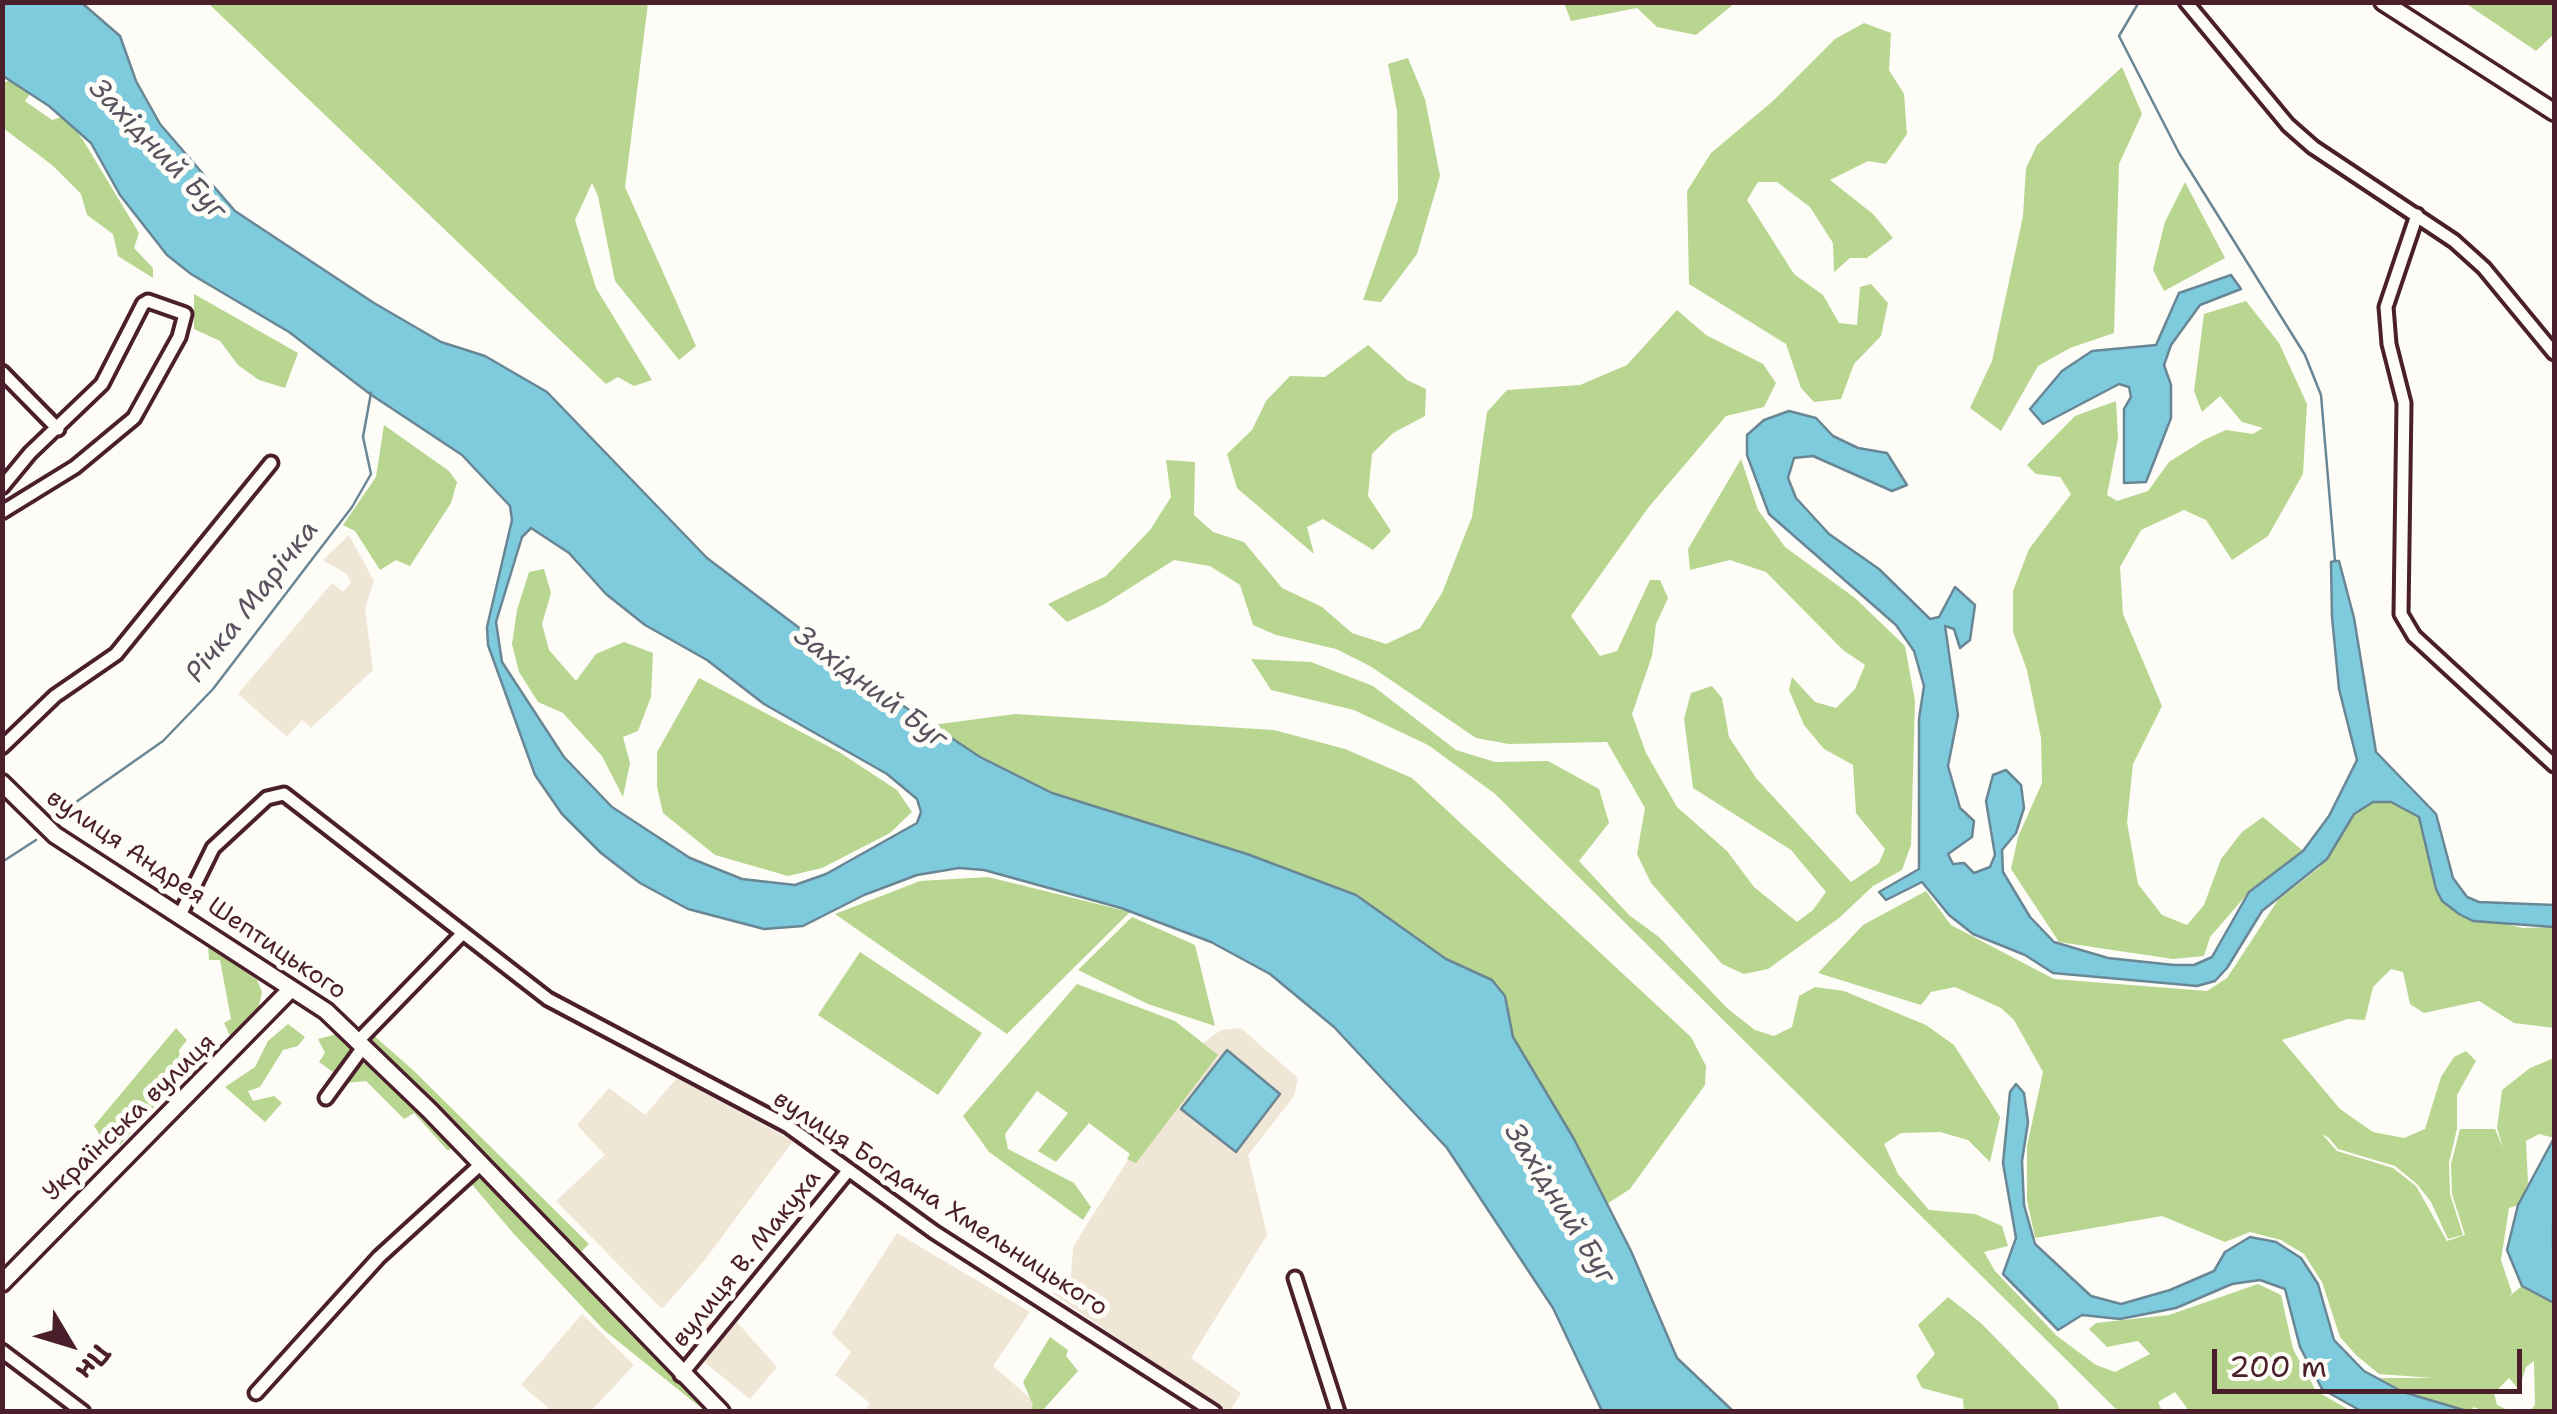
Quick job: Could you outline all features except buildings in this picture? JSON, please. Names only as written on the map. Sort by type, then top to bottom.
[{"type":"street","points":[[2186,2],[2288,125],[2312,147],[2417,215],[2484,268],[2554,353]]},
{"type":"street","points":[[2384,2],[2554,112]]},
{"type":"street","points":[[2417,215],[2386,307],[2389,344],[2404,403],[2401,614],[2414,636],[2554,765]]},
{"type":"street","points":[[2,486],[30,452],[102,384],[143,304],[148,301],[185,314],[179,337],[134,418],[75,467],[2,512]]},
{"type":"street","points":[[2,372],[58,429]]},
{"type":"street","points":[[2,747],[54,696],[116,654],[271,463]]},
{"type":"street","name":"вулиця Андрея Шептицького","points":[[2,783],[55,836],[326,1012],[482,1164],[681,1375],[721,1412]]},
{"type":"street","name":"вулиця Богдана Хмельницького","points":[[180,916],[213,848],[267,798],[284,794],[548,998],[788,1126],[934,1232],[1214,1412]]},
{"type":"street","points":[[326,1098],[361,1044],[462,934]]},
{"type":"street","name":"Українська вулиця","points":[[5,1273],[291,989]]},
{"type":"street","points":[[256,1392],[379,1257],[482,1164]]},
{"type":"street","name":"вулиця В. Макуха","points":[[681,1375],[848,1170]]},
{"type":"street","points":[[1295,1278],[1338,1412]]},
{"type":"street","points":[[2,1351],[83,1412]]},
{"type":"shaded area","points":[[349,535],[374,581],[365,608],[373,670],[311,728],[302,720],[287,737],[238,694],[332,583],[343,592],[351,583],[347,574],[323,560]]},
{"type":"shaded area","points":[[1241,1028],[1298,1078],[1294,1096],[1248,1155],[1267,1235],[1191,1358],[1241,1393],[1230,1411],[1223,1411],[1052,1293],[1061,1292],[1071,1276],[1073,1248],[1082,1232],[1203,1043],[1221,1030]]},
{"type":"shaded area","points":[[677,1078],[793,1141],[704,1261],[662,1309],[556,1201],[605,1155],[577,1125],[609,1088],[645,1115]]},
{"type":"shaded area","points":[[897,1233],[1030,1312],[993,1366],[1037,1404],[1031,1412],[864,1411],[870,1403],[835,1375],[851,1352],[832,1334]]},
{"type":"shaded area","points":[[695,1310],[724,1333],[735,1320],[777,1367],[750,1399],[672,1336]]},
{"type":"shaded area","points":[[582,1314],[634,1365],[591,1411],[552,1411],[521,1385]]},
{"type":"green space","points":[[208,3],[648,3],[625,187],[696,346],[679,360],[615,281],[592,183],[575,220],[596,288],[652,380],[634,386],[618,377],[606,384]]},
{"type":"green space","points":[[1564,3],[1735,3],[1696,35],[1657,27],[1637,8],[1571,21]]},
{"type":"green space","points":[[2465,3],[2554,3],[2554,34],[2536,51]]},
{"type":"green space","points":[[1864,23],[1891,33],[1889,70],[1904,94],[1907,134],[1886,164],[1868,161],[1830,180],[1873,214],[1893,238],[1867,258],[1850,258],[1834,272],[1833,243],[1810,207],[1777,182],[1758,182],[1747,200],[1794,274],[1823,295],[1839,323],[1857,325],[1860,287],[1871,284],[1888,303],[1881,336],[1854,364],[1841,399],[1814,402],[1801,388],[1786,344],[1689,284],[1687,191],[1711,153],[1773,101],[1835,39]]},
{"type":"green space","points":[[1408,58],[1425,99],[1440,176],[1417,254],[1381,302],[1363,300],[1398,200],[1397,111],[1388,64]]},
{"type":"green space","points":[[2122,67],[2142,114],[2119,164],[2114,333],[2070,348],[2038,366],[2001,431],[1970,408],[1992,361],[2023,216],[2026,168],[2037,145]]},
{"type":"green space","points":[[16,78],[32,91],[25,101],[52,120],[65,116],[83,140],[139,233],[134,248],[153,268],[153,278],[118,256],[113,234],[87,215],[81,194],[52,165],[3,128],[3,83]]},
{"type":"green space","points":[[2185,182],[2225,258],[2164,291],[2153,270],[2165,222]]},
{"type":"green space","points":[[194,294],[298,353],[285,388],[259,380],[238,365],[220,341],[194,329]]},
{"type":"green space","points":[[2246,301],[2279,343],[2307,404],[2303,474],[2268,536],[2232,560],[2206,520],[2184,510],[2141,530],[2120,567],[2123,614],[2162,706],[2133,764],[2127,822],[2138,884],[2162,915],[2187,925],[2204,905],[2221,859],[2242,832],[2263,817],[2303,851],[2249,892],[2210,937],[2204,956],[2173,959],[2059,942],[2011,869],[2018,837],[2042,783],[2041,738],[2027,670],[2013,632],[2013,591],[2029,549],[2071,494],[2060,477],[2036,474],[2027,465],[2075,416],[2116,401],[2118,438],[2107,495],[2117,501],[2148,491],[2169,462],[2204,440],[2226,430],[2253,434],[2263,428],[2242,422],[2220,396],[2202,412],[2194,391],[2204,314]]},
{"type":"green space","points":[[1677,310],[1706,335],[1763,364],[1776,383],[1764,407],[1726,416],[1648,508],[1571,616],[1600,656],[1617,651],[1650,580],[1660,580],[1668,598],[1656,624],[1652,656],[1632,714],[1646,753],[1677,807],[1727,851],[1754,887],[1797,922],[1813,910],[1826,892],[1791,850],[1693,788],[1684,719],[1691,693],[1712,686],[1722,698],[1729,737],[1756,778],[1851,882],[1879,863],[1885,849],[1856,813],[1853,765],[1824,749],[1804,725],[1789,690],[1792,677],[1815,702],[1836,708],[1855,689],[1865,665],[1843,650],[1766,572],[1730,560],[1690,570],[1688,549],[1741,459],[1758,510],[1785,547],[1855,598],[1905,646],[1915,701],[1911,845],[1902,870],[1873,886],[1839,918],[1768,969],[1744,974],[1722,964],[1651,883],[1637,854],[1645,808],[1607,742],[1509,744],[1476,738],[1370,666],[1336,649],[1276,635],[1253,625],[1240,585],[1210,566],[1174,560],[1103,605],[1067,622],[1048,604],[1106,576],[1150,530],[1171,497],[1166,460],[1195,462],[1194,515],[1213,532],[1244,542],[1282,588],[1322,607],[1352,633],[1386,644],[1420,628],[1442,593],[1472,517],[1487,412],[1507,390],[1580,385],[1627,365]]},
{"type":"green space","points":[[1368,345],[1407,380],[1426,389],[1425,416],[1393,433],[1372,454],[1368,496],[1391,531],[1373,550],[1323,519],[1307,527],[1314,554],[1237,488],[1227,454],[1252,430],[1266,401],[1290,376],[1325,377]]},
{"type":"green space","points":[[384,425],[449,471],[457,482],[451,503],[410,566],[396,560],[380,570],[355,531],[343,525],[376,477]]},
{"type":"green space","points":[[544,569],[551,593],[542,624],[549,650],[576,681],[596,654],[624,642],[653,653],[651,697],[638,731],[623,737],[630,763],[623,797],[602,756],[563,713],[538,702],[519,672],[512,644],[517,610],[529,572]]},
{"type":"green space","points":[[1251,659],[1311,662],[1373,686],[1456,750],[1495,762],[1548,761],[1599,789],[1609,823],[1579,861],[1629,915],[1659,937],[1728,1009],[1755,1030],[1774,1036],[1792,1027],[1799,996],[1815,987],[1844,991],[1926,1025],[1954,1045],[2000,1117],[1990,1162],[1968,1140],[1940,1132],[1901,1133],[1884,1144],[1898,1174],[1929,1210],[1975,1214],[2002,1226],[2008,1246],[1984,1252],[1995,1271],[2057,1336],[2096,1365],[2115,1372],[2150,1354],[2138,1341],[2107,1347],[2089,1329],[2096,1323],[2169,1315],[2258,1284],[2281,1295],[2293,1349],[2316,1391],[2351,1411],[2189,1411],[2175,1392],[2158,1402],[2162,1411],[2118,1411],[1494,793],[1428,745],[1354,710],[1271,690]]},
{"type":"green space","points":[[699,678],[839,752],[897,790],[912,812],[890,833],[822,868],[788,876],[715,855],[663,813],[657,787],[657,752]]},
{"type":"green space","points":[[1015,714],[1274,730],[1345,749],[1412,778],[1691,1037],[1706,1066],[1705,1085],[1630,1189],[1601,1208],[1036,799],[917,727]]},
{"type":"green space","points":[[2373,802],[2391,802],[2419,816],[2436,889],[2442,902],[2459,914],[2523,928],[2554,927],[2554,1028],[2514,1023],[2479,1001],[2424,1013],[2410,1004],[2403,972],[2391,969],[2373,987],[2365,1020],[2348,1019],[2282,1040],[2340,1109],[2373,1132],[2404,1138],[2425,1129],[2441,1077],[2454,1057],[2466,1051],[2476,1061],[2457,1095],[2457,1129],[2449,1163],[2450,1194],[2463,1235],[2448,1239],[2431,1202],[2417,1184],[2395,1166],[2338,1149],[2322,1134],[2337,1151],[2393,1168],[2416,1186],[2447,1241],[2465,1235],[2452,1194],[2451,1164],[2460,1129],[2495,1129],[2503,1148],[2497,1128],[2502,1090],[2530,1068],[2554,1058],[2554,1138],[2539,1134],[2526,1141],[2528,1183],[2518,1205],[2509,1208],[2501,1260],[2512,1293],[2507,1298],[2522,1286],[2554,1303],[2554,1411],[2530,1411],[2535,1405],[2534,1361],[2526,1367],[2519,1390],[2509,1378],[2494,1393],[2497,1405],[2510,1411],[2482,1411],[2474,1407],[2470,1411],[2403,1391],[2380,1378],[2433,1378],[2379,1374],[2356,1355],[2340,1337],[2322,1282],[2304,1254],[2281,1240],[2250,1232],[2225,1242],[2162,1216],[2035,1238],[2027,1200],[2027,1146],[2043,1072],[2014,1020],[2001,1008],[1955,987],[1931,992],[1921,1005],[1818,973],[1863,925],[1926,891],[1951,925],[2054,979],[2207,991],[2227,978],[2278,900],[2320,867],[2354,814]]},
{"type":"green space","points":[[988,877],[1130,912],[1007,1034],[835,914],[920,881]]},
{"type":"green space","points":[[1132,917],[1195,945],[1215,1026],[1148,1004],[1078,970]]},
{"type":"green space","points":[[208,945],[257,980],[262,992],[257,1016],[232,1040],[224,1023],[231,1019],[220,960],[209,960]]},
{"type":"green space","points":[[860,952],[982,1033],[938,1095],[818,1015]]},
{"type":"green space","points":[[1077,984],[1175,1021],[1218,1055],[1136,1163],[1089,1123],[1056,1162],[1038,1151],[1068,1113],[1037,1091],[1005,1134],[1008,1149],[1074,1183],[1091,1207],[1083,1220],[989,1152],[963,1116]]},
{"type":"green space","points":[[288,1024],[305,1037],[298,1046],[283,1050],[260,1087],[248,1091],[253,1101],[274,1096],[282,1103],[265,1122],[225,1087],[255,1067],[268,1041]]},
{"type":"green space","points":[[176,1028],[187,1040],[179,1050],[180,1059],[190,1064],[218,1042],[225,1047],[167,1092],[120,1145],[100,1135],[94,1126]]},
{"type":"green space","points":[[341,1033],[356,1046],[358,1062],[378,1067],[456,1144],[448,1151],[414,1113],[404,1119],[366,1081],[326,1085],[333,1072],[319,1062],[325,1053],[318,1039]]},
{"type":"green space","points":[[371,1033],[589,1244],[577,1256],[367,1039]]},
{"type":"green space","points":[[480,1172],[709,1406],[705,1411],[604,1330],[470,1182]]},
{"type":"green space","points":[[1948,1297],[1981,1323],[2056,1400],[2060,1411],[1964,1411],[1963,1399],[1922,1388],[1916,1376],[1935,1354],[1918,1325]]},
{"type":"green space","points":[[1050,1337],[1068,1350],[1066,1356],[1078,1371],[1042,1411],[1030,1411],[1033,1405],[1023,1382]]},
{"type":"water","name":"Західний Буг","points":[[2,3],[82,3],[120,36],[136,81],[160,124],[235,211],[374,303],[441,342],[485,356],[547,392],[707,558],[893,699],[980,757],[1052,793],[1247,854],[1356,895],[1446,959],[1492,980],[1505,996],[1513,1037],[1574,1139],[1631,1251],[1677,1358],[1733,1411],[1602,1411],[1553,1308],[1447,1148],[1334,1027],[1270,974],[1211,942],[1121,908],[984,870],[959,868],[917,875],[864,895],[803,926],[764,929],[688,909],[640,883],[601,853],[562,814],[535,775],[488,645],[487,627],[512,520],[510,506],[462,455],[370,394],[289,332],[191,274],[167,255],[120,195],[91,143],[49,106],[3,76]],"holes":[[[531,528],[569,553],[606,594],[645,625],[707,660],[764,704],[887,774],[917,799],[921,812],[917,823],[826,874],[795,885],[742,879],[690,858],[612,807],[564,757],[502,662],[496,622],[522,537]]]},
{"type":"water","points":[[2231,275],[2241,289],[2200,305],[2171,345],[2164,365],[2171,385],[2171,418],[2146,482],[2124,483],[2124,409],[2131,397],[2129,387],[2119,384],[2043,424],[2030,409],[2062,371],[2092,351],[2156,345],[2179,293]]},
{"type":"water","points":[[1789,411],[1816,418],[1833,436],[1858,448],[1887,453],[1907,485],[1892,491],[1813,456],[1794,458],[1788,478],[1796,498],[1829,534],[1879,569],[1930,619],[1939,617],[1955,587],[1975,605],[1970,640],[1960,648],[1954,629],[1945,626],[1958,715],[1948,766],[1960,808],[1974,821],[1972,837],[1948,854],[1953,864],[1964,863],[1974,873],[1990,867],[1995,855],[1986,801],[1993,775],[2006,770],[2021,785],[2024,808],[2016,833],[2002,850],[2003,872],[2030,917],[2054,942],[2108,958],[2174,965],[2194,965],[2212,957],[2249,892],[2303,851],[2329,816],[2357,760],[2339,689],[2332,617],[2331,562],[2335,561],[2339,561],[2354,618],[2376,752],[2436,814],[2453,878],[2467,897],[2479,902],[2554,905],[2554,927],[2473,921],[2442,901],[2419,817],[2391,802],[2373,802],[2354,814],[2327,859],[2262,911],[2215,981],[2197,986],[2053,973],[2025,955],[1973,934],[1949,915],[1922,882],[1886,900],[1879,892],[1919,869],[1919,719],[1924,686],[1914,651],[1896,625],[1769,514],[1747,455],[1747,435],[1764,420]]},
{"type":"water","points":[[1227,1050],[1280,1094],[1236,1152],[1181,1109]]},
{"type":"water","points":[[2016,1084],[2024,1093],[2028,1122],[2022,1161],[2024,1205],[2035,1244],[2091,1296],[2121,1304],[2170,1290],[2214,1271],[2225,1252],[2250,1237],[2276,1242],[2301,1258],[2318,1284],[2334,1340],[2364,1371],[2403,1392],[2467,1411],[2361,1411],[2322,1389],[2300,1347],[2285,1289],[2260,1280],[2232,1284],[2176,1308],[2120,1319],[2082,1315],[2058,1330],[2003,1274],[2016,1238],[2003,1163],[2010,1092]]},
{"type":"water","points":[[2554,1138],[2554,1303],[2522,1286],[2507,1250],[2518,1205]]},
{"type":"waterway","points":[[2139,2],[2119,36],[2179,153],[2305,355],[2321,395],[2335,561]]},
{"type":"waterway","name":"Річка Марічка","points":[[56,816],[163,741],[213,689],[352,507],[371,474],[363,437],[371,393]]},
{"type":"waterway","name":"Річка Марічка","points":[[2,862],[36,840]]}]
